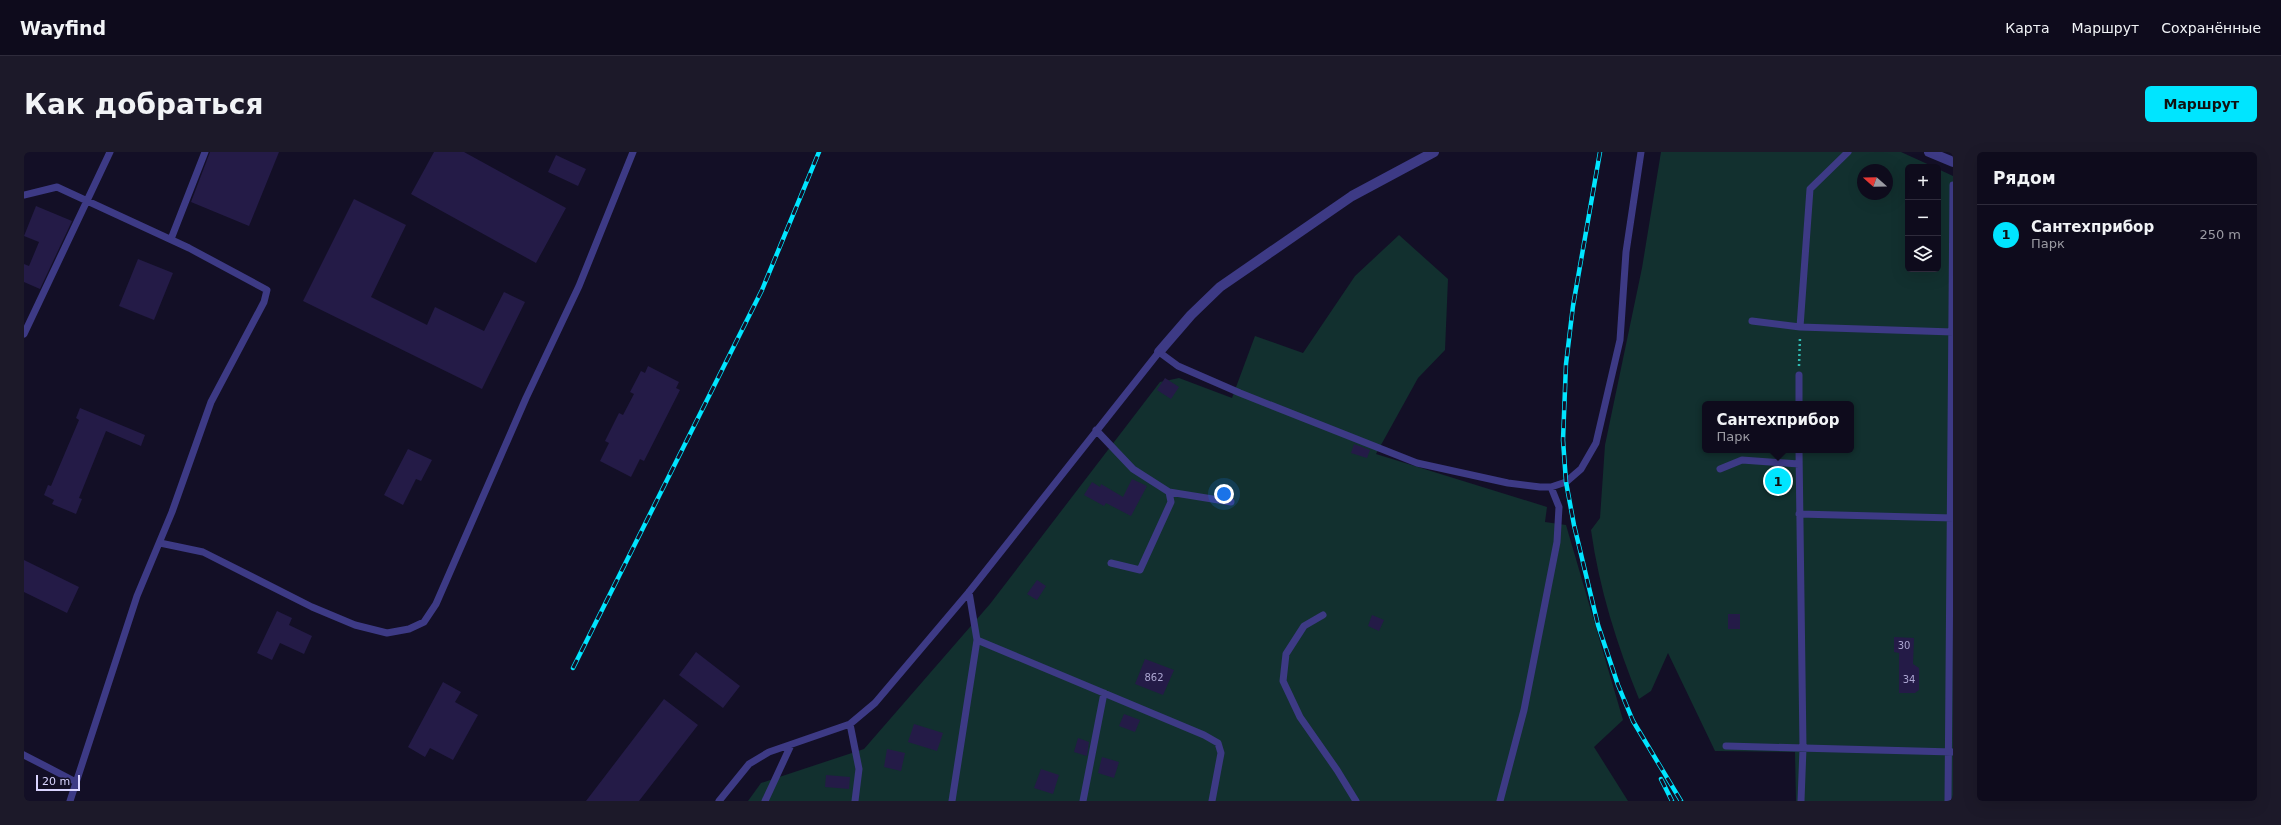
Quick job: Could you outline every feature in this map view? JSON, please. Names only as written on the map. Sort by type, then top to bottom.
[{"type":"street","points":[[1159,352],[1191,315],[1220,287],[1352,196],[1434,152]]},
{"type":"street","points":[[1929,152],[1953,162]]},
{"type":"lane","points":[[24,334],[110,152]]},
{"type":"lane","points":[[170,239],[206,152]]},
{"type":"lane","points":[[160,542],[203,552],[312,607],[355,625],[387,633],[409,629],[424,622],[436,604],[526,398],[579,286],[633,152]]},
{"type":"lane","points":[[719,801],[748,764],[769,752],[850,724],[875,703],[969,592],[1159,352],[1178,366],[1240,393],[1417,463],[1508,483],[1551,487],[1566,482],[1581,468],[1596,443],[1620,340],[1626,252],[1641,152]]},
{"type":"lane","points":[[1800,327],[1810,189],[1848,152]]},
{"type":"lane","points":[[1948,801],[1951,752],[1953,185]]},
{"type":"lane","points":[[24,195],[56,188],[170,239],[267,290],[264,302],[211,402],[160,542],[137,596],[70,801]]},
{"type":"lane","points":[[1752,321],[1800,327],[1952,332]]},
{"type":"lane","points":[[1799,376],[1799,401]]},
{"type":"lane","points":[[1096,430],[1133,469],[1169,492],[1232,502]]},
{"type":"lane","points":[[1799,453],[1803,748],[1801,801]]},
{"type":"lane","points":[[1720,469],[1742,460],[1799,464]]},
{"type":"lane","points":[[1500,801],[1524,710],[1557,542],[1559,507],[1551,487]]},
{"type":"lane","points":[[1111,564],[1140,570],[1170,502],[1169,492]]},
{"type":"lane","points":[[1799,514],[1951,518]]},
{"type":"lane","points":[[952,801],[977,640],[969,592]]},
{"type":"lane","points":[[1323,615],[1304,626],[1286,654],[1283,681],[1300,717],[1337,770],[1356,801]]},
{"type":"lane","points":[[977,640],[1204,735],[1218,743],[1221,753],[1212,801]]},
{"type":"lane","points":[[1084,801],[1104,694]]},
{"type":"lane","points":[[850,724],[859,769],[855,801]]},
{"type":"lane","points":[[765,801],[790,745]]},
{"type":"lane","points":[[1726,746],[1951,752]]},
{"type":"lane","points":[[24,755],[76,782]]},
{"type":"path","points":[[1799,376],[1800,327]]},
{"type":"green space","points":[[1661,152],[1901,152],[1927,164],[1905,164],[1905,272],[1941,272],[1941,170],[1953,176],[1953,801],[1796,801],[1795,752],[1715,751],[1668,653],[1651,691],[1639,699],[1616,637],[1594,552],[1591,530],[1600,518],[1605,445],[1642,268]]},
{"type":"green space","points":[[1399,235],[1448,279],[1445,350],[1418,378],[1376,454],[1547,507],[1545,522],[1566,525],[1623,720],[1594,747],[1628,801],[748,801],[761,783],[864,749],[990,604],[1160,382],[1179,378],[1232,398],[1255,336],[1303,353],[1355,276]]},
{"type":"building","points":[[210,152],[279,152],[249,226],[191,202]]},
{"type":"building","points":[[434,152],[464,152],[566,208],[536,263],[411,194]]},
{"type":"building","points":[[556,155],[586,169],[578,186],[548,172]]},
{"type":"building","points":[[354,199],[406,225],[371,297],[427,325],[435,307],[484,331],[504,292],[525,302],[482,389],[303,301]]},
{"type":"building","points":[[36,206],[72,221],[40,289],[24,282],[24,264],[29,266],[39,242],[24,236]]},
{"type":"building","points":[[138,259],[173,273],[154,320],[119,306]]},
{"type":"building","points":[[648,366],[679,382],[676,388],[680,390],[644,461],[640,459],[631,477],[600,461],[609,443],[605,441],[619,413],[623,415],[634,394],[630,392],[641,371],[645,373]]},
{"type":"building","points":[[1165,378],[1179,387],[1171,399],[1157,390]]},
{"type":"building","points":[[80,408],[145,435],[141,446],[106,431],[79,498],[82,499],[76,514],[52,504],[54,500],[44,495],[48,485],[51,486],[79,420],[76,418]]},
{"type":"building","points":[[1354,444],[1370,450],[1367,458],[1351,453]]},
{"type":"building","points":[[408,449],[432,460],[421,481],[416,479],[403,505],[384,495]]},
{"type":"building","points":[[1132,479],[1147,486],[1131,516],[1106,503],[1104,506],[1084,495],[1092,482],[1100,487],[1101,484],[1123,497]]},
{"type":"building","points":[[24,560],[79,587],[67,613],[24,592]]},
{"type":"building","points":[[1037,580],[1046,586],[1037,600],[1027,594]]},
{"type":"building","points":[[277,611],[292,618],[289,625],[312,636],[304,654],[280,643],[272,660],[257,653]]},
{"type":"building","points":[[1728,614],[1740,614],[1740,629],[1728,629]]},
{"type":"building","points":[[1372,615],[1384,620],[1379,631],[1368,626]]},
{"type":"building","points":[[1894,637],[1914,638],[1913,664],[1919,668],[1919,690],[1915,693],[1899,693],[1899,653],[1894,652]]},
{"type":"building","points":[[696,652],[740,686],[723,708],[679,675]]},
{"type":"building","points":[[1145,659],[1174,670],[1163,695],[1135,684]]},
{"type":"building","points":[[443,682],[461,692],[455,702],[478,715],[453,760],[430,748],[425,757],[408,747]]},
{"type":"building","points":[[664,699],[698,725],[639,801],[586,801]]},
{"type":"building","points":[[1124,714],[1140,720],[1135,732],[1119,726]]},
{"type":"building","points":[[914,724],[943,733],[937,751],[908,742]]},
{"type":"building","points":[[1078,738],[1089,742],[1087,756],[1074,752]]},
{"type":"building","points":[[887,749],[905,753],[901,771],[884,767]]},
{"type":"building","points":[[1102,757],[1119,762],[1114,778],[1098,773]]},
{"type":"building","points":[[1041,769],[1059,775],[1053,794],[1034,788]]},
{"type":"building","points":[[826,775],[850,777],[849,789],[825,787]]},
{"type":"railway","points":[[573,668],[762,290],[819,152]]},
{"type":"railway","points":[[1600,152],[1573,306],[1566,364],[1563,440],[1566,482],[1574,525],[1598,625],[1618,685],[1633,721],[1681,801]]},
{"type":"railway","points":[[1661,779],[1672,801]]},
{"type":"place","name":"Сантехприбор","points":[[1778,481]]}]
